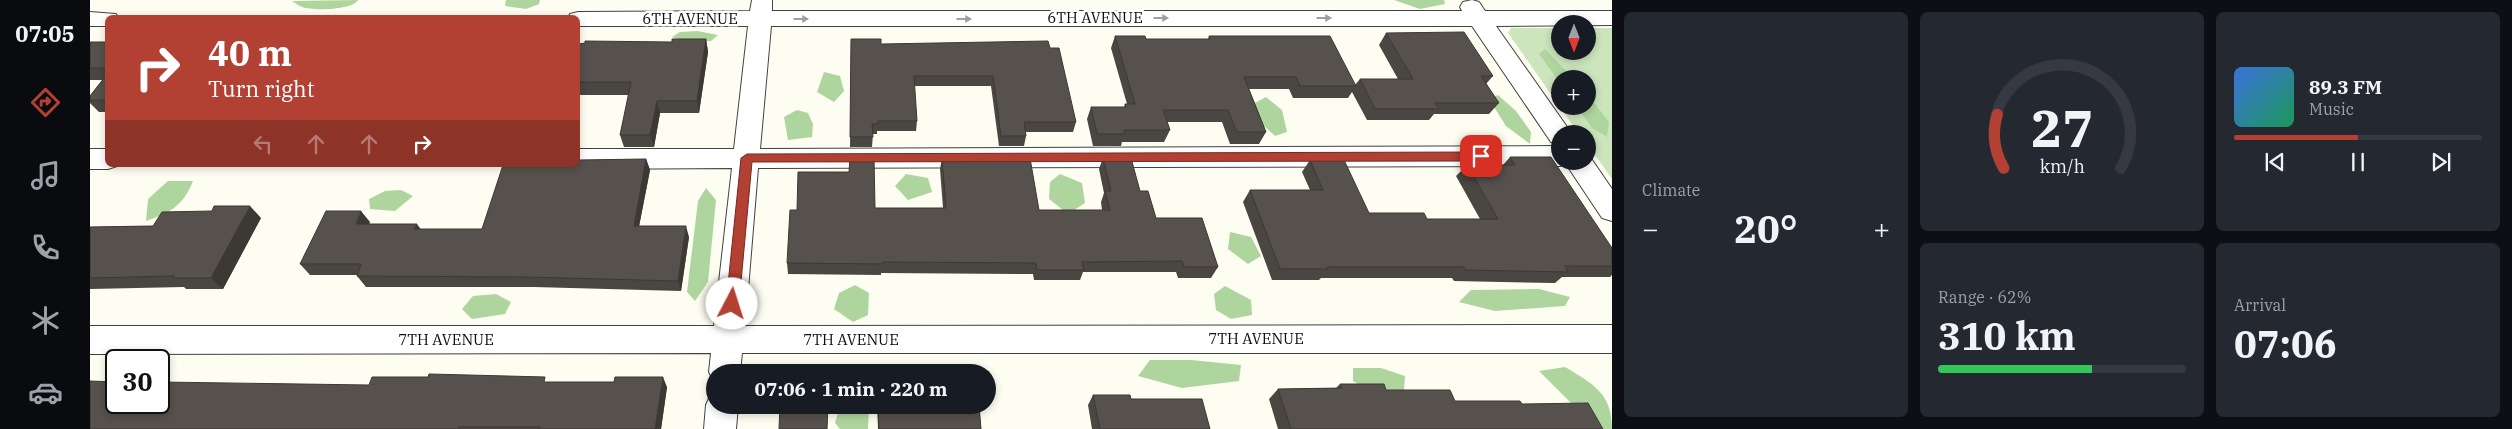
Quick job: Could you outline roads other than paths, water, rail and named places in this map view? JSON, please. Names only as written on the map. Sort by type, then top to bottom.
[{"type":"street","name":"6TH AVENUE","points":[[580,19],[762,10],[1472,9],[1612,18]]},
{"type":"street","points":[[1472,9],[1553,125]]},
{"type":"street","points":[[726,364],[762,10]]},
{"type":"street","points":[[90,19],[105,19]]},
{"type":"street","points":[[580,159],[1551,156]]},
{"type":"street","points":[[90,159],[105,159]]},
{"type":"street","points":[[1584,170],[1612,210]]},
{"type":"street","name":"7TH AVENUE","points":[[90,340],[1612,339]]},
{"type":"street","points":[[720,429],[721,414]]}]
